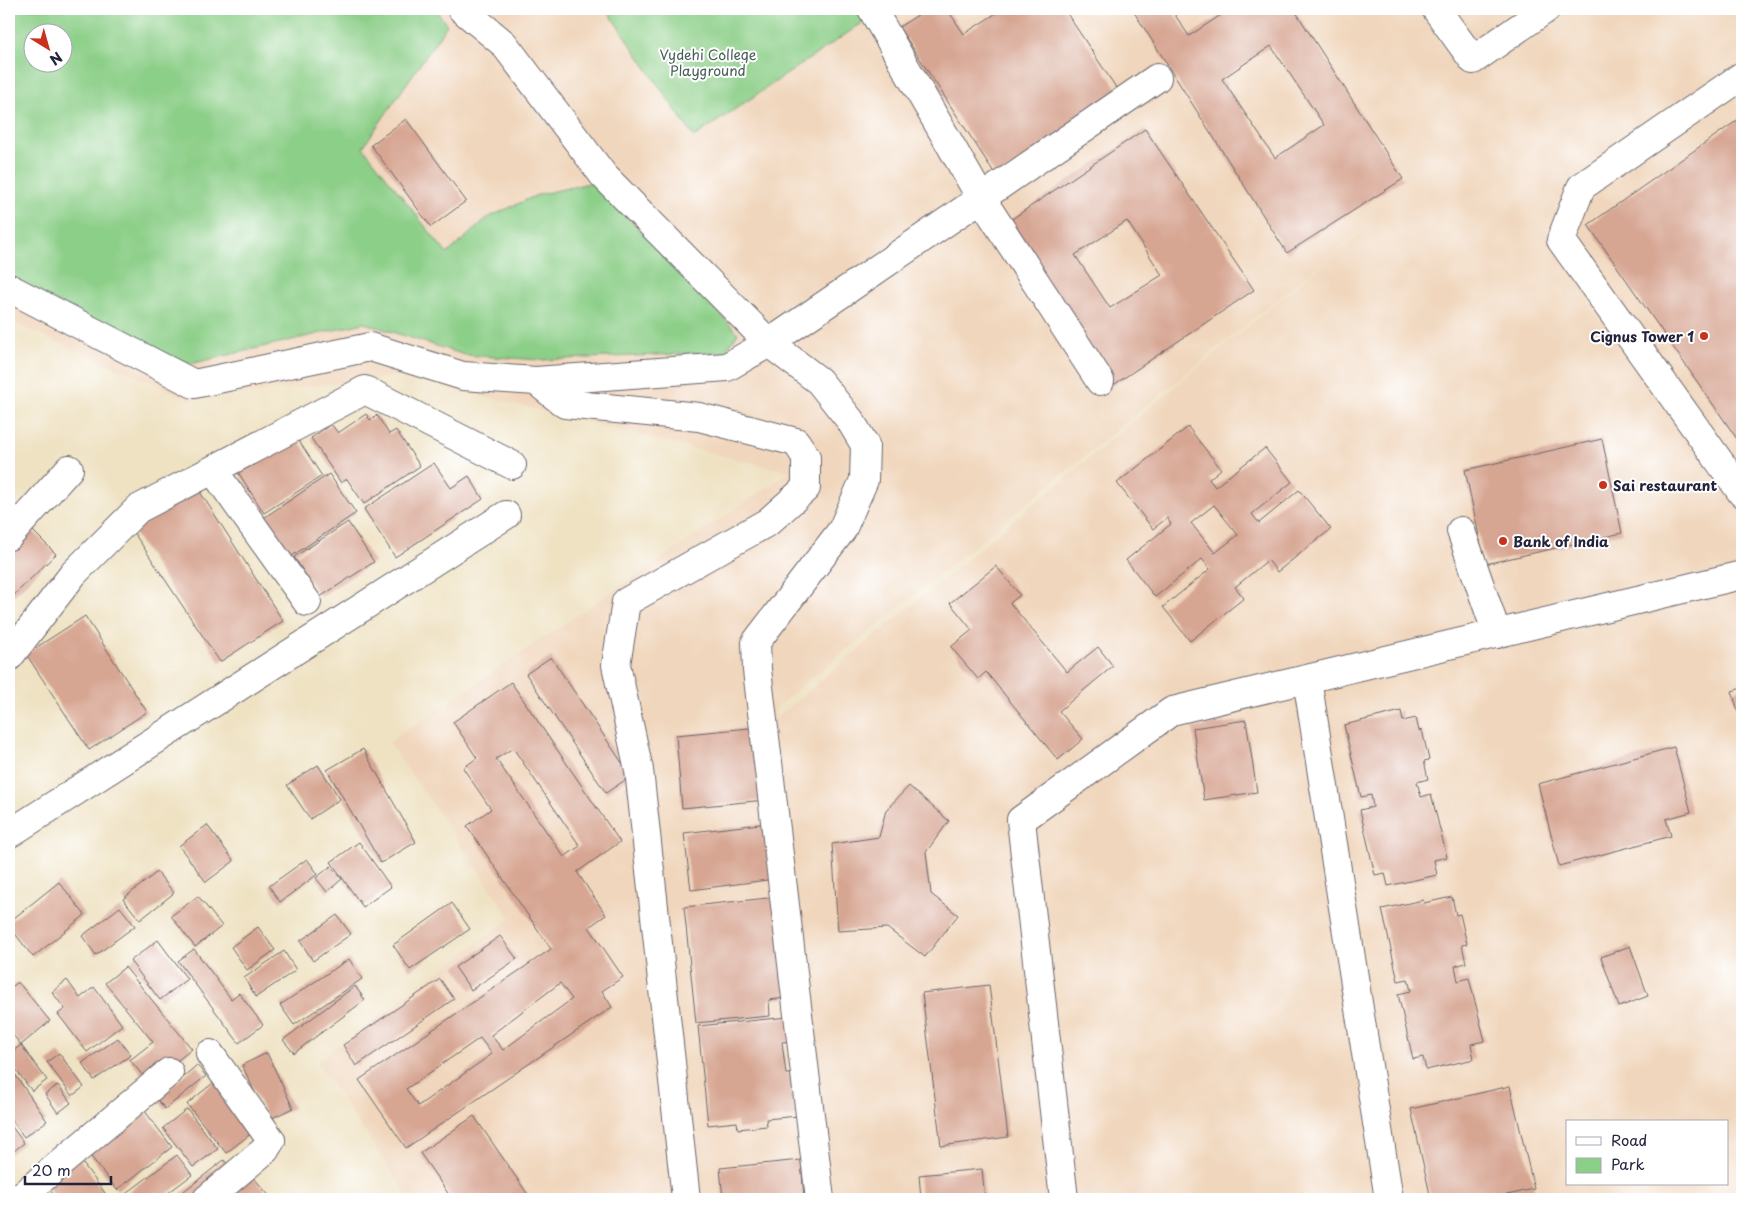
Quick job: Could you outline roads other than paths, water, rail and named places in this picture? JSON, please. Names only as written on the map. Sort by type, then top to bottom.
[{"type":"street","points":[[462,9],[504,44],[604,176],[769,343],[819,381],[850,420],[865,445],[864,480],[842,530],[756,642],[757,670],[820,1199]]},
{"type":"street","points":[[872,9],[982,198],[1100,381]]},
{"type":"street","points":[[1436,9],[1473,60],[1546,9]]},
{"type":"street","points":[[1742,76],[1581,187],[1561,240],[1742,493]]},
{"type":"street","points":[[9,288],[194,384],[370,347],[463,376],[536,381],[727,368],[769,343],[1157,78]]},
{"type":"street","points":[[536,381],[565,404],[699,417],[796,442],[806,457],[806,488],[768,522],[626,602],[616,665],[639,770],[686,1199]]},
{"type":"street","points":[[9,657],[74,573],[138,510],[365,390],[512,465]]},
{"type":"street","points":[[9,536],[69,469]]},
{"type":"street","points":[[213,470],[307,602]]},
{"type":"street","points":[[9,834],[506,515]]},
{"type":"street","points":[[1461,531],[1497,634]]},
{"type":"street","points":[[1064,1199],[1021,820],[1172,711],[1742,575]]},
{"type":"street","points":[[1307,679],[1389,1199]]},
{"type":"street","points":[[207,1199],[265,1150],[271,1140],[210,1054]]},
{"type":"street","points":[[18,1199],[169,1072]]},
{"type":"place","name":"Cignus Tower 1","points":[[1704,336]]},
{"type":"place","name":"Sai restaurant","points":[[1603,485]]},
{"type":"place","name":"Bank of India","points":[[1503,541]]},
{"type":"park label","name":"Vydehi College Playground","points":[[708,62]]}]
